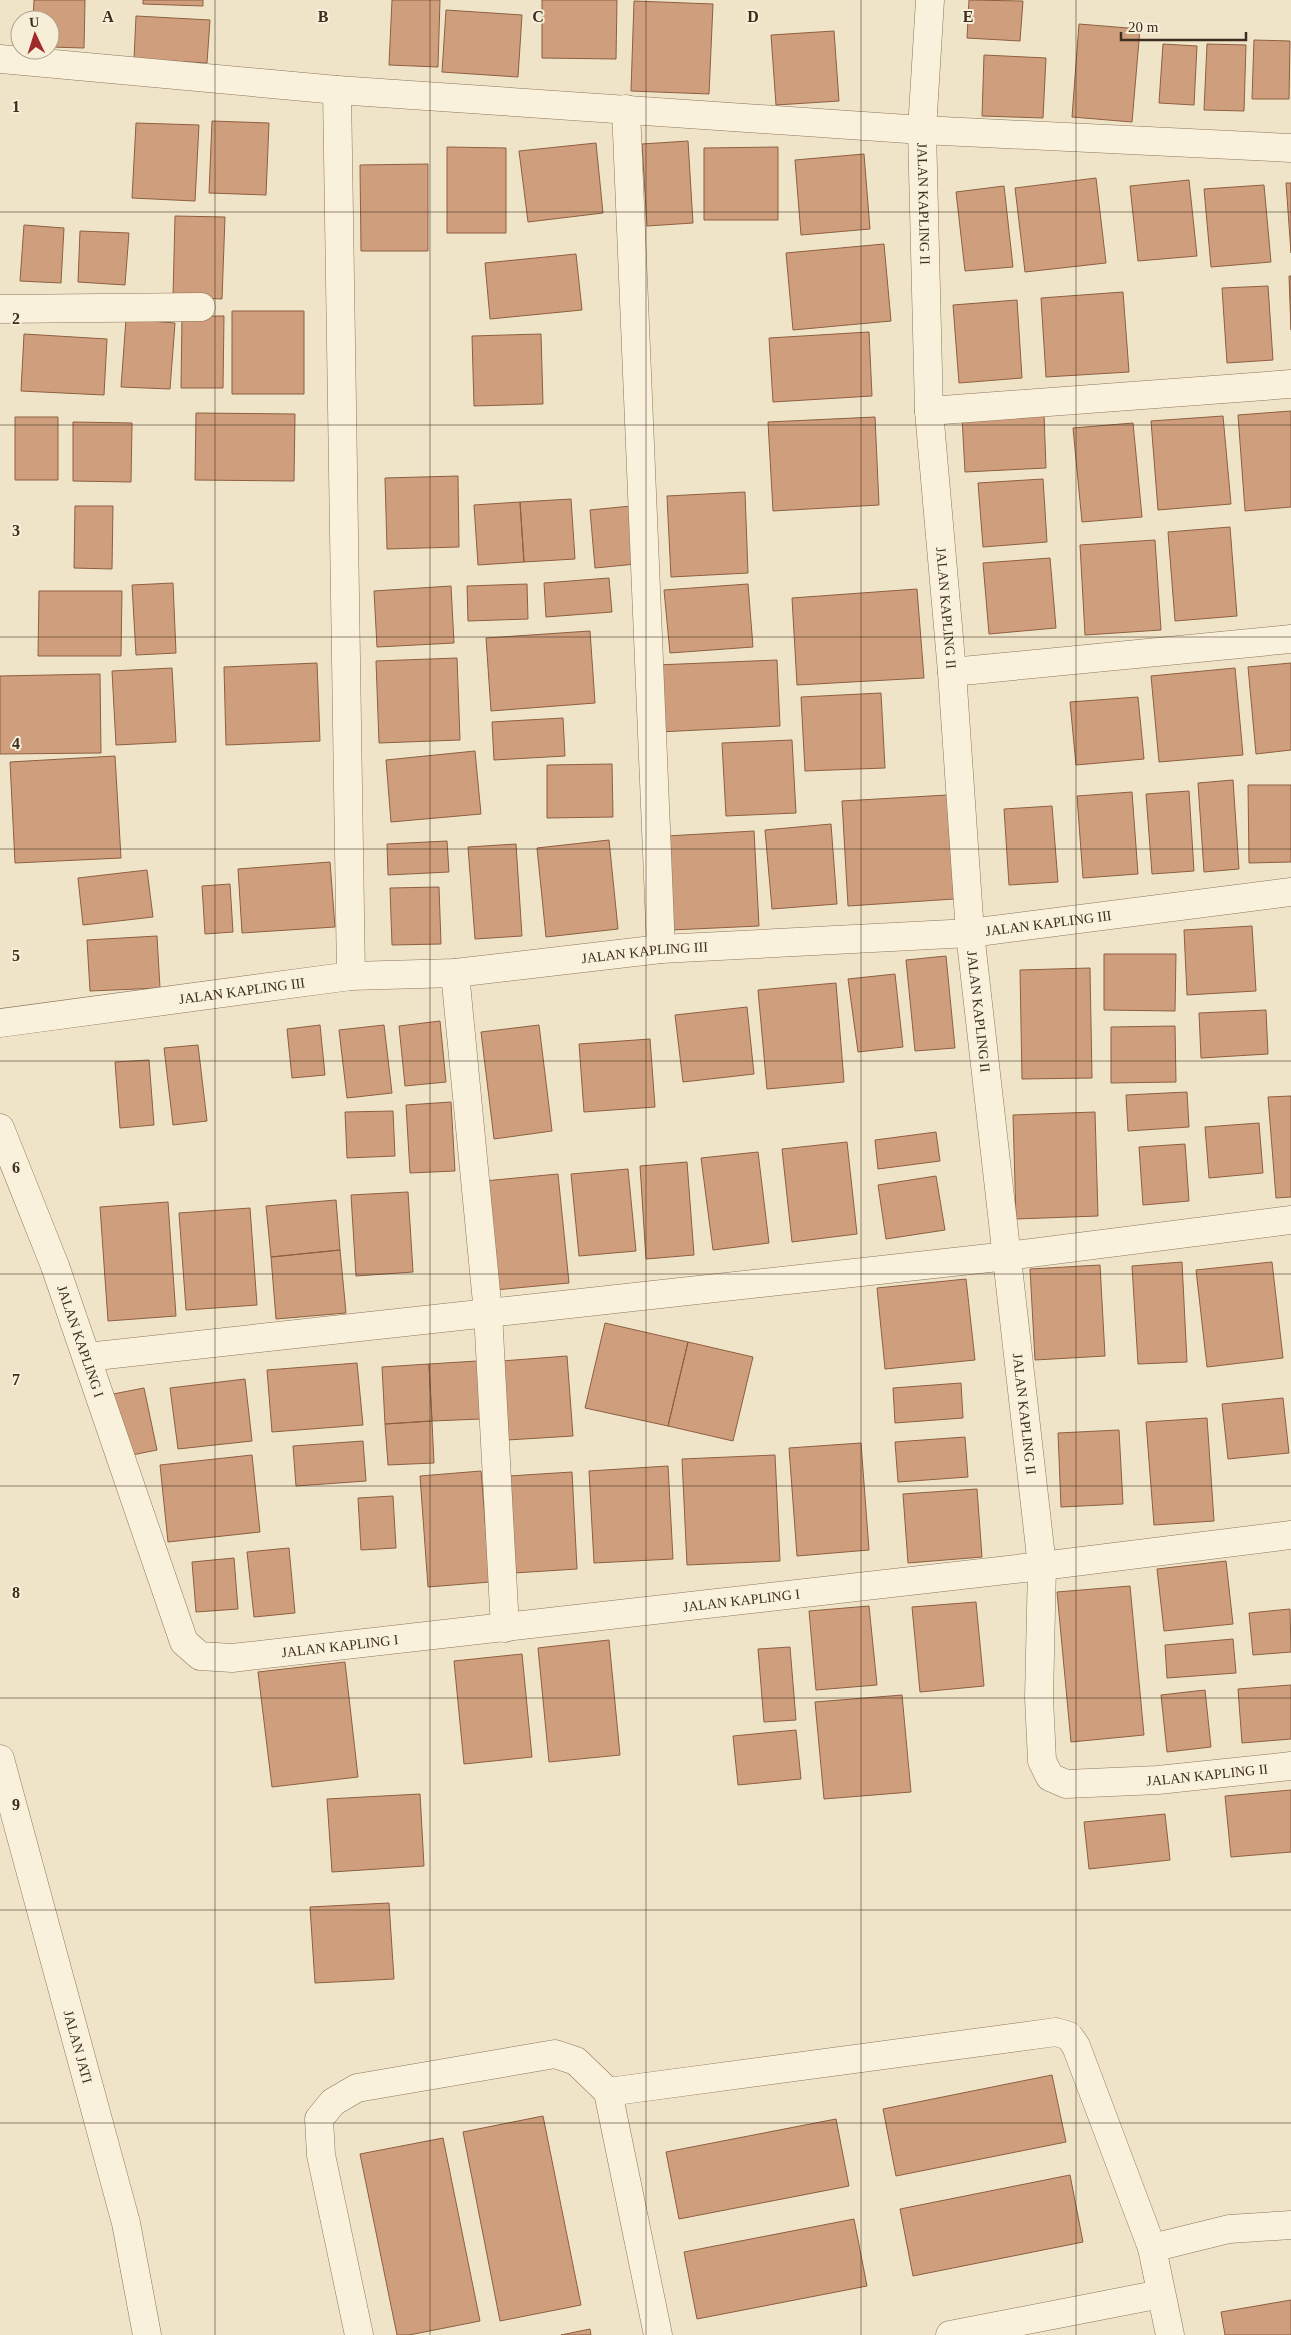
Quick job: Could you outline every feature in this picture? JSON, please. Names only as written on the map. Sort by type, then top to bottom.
[{"type":"street","name":"JALAN KAPLING II","points":[[930,0],[922,130],[928,410],[952,672],[970,933],[1042,1566],[1039,1698],[1042,1761],[1050,1777],[1066,1784],[1158,1780],[1291,1766]]},
{"type":"street","points":[[0,58],[337,90],[922,130],[1291,148]]},
{"type":"street","points":[[337,90],[351,976]]},
{"type":"street","points":[[626,109],[661,949]]},
{"type":"street","points":[[0,309],[201,308]]},
{"type":"street","points":[[928,410],[1291,384]]},
{"type":"street","points":[[952,672],[1291,639]]},
{"type":"street","name":"JALAN KAPLING III","points":[[0,1023],[351,976],[455,972],[661,949],[970,933],[1291,892]]},
{"type":"street","points":[[455,972],[488,1313],[505,1628]]},
{"type":"street","name":"JALAN KAPLING I","points":[[0,1128],[55,1266],[184,1642],[200,1656],[232,1658],[505,1628],[1042,1566],[1291,1535]]},
{"type":"street","points":[[87,1357],[1008,1256],[1291,1220]]},
{"type":"street","name":"JALAN JATI","points":[[0,1759],[126,2223],[147,2335]]},
{"type":"street","points":[[608,2092],[1056,2032],[1069,2036],[1076,2046],[1152,2248],[1170,2335]]},
{"type":"street","points":[[359,2335],[321,2155],[319,2119],[333,2102],[357,2088],[555,2054],[576,2062],[608,2092],[658,2335]]},
{"type":"street","points":[[1152,2248],[1229,2229],[1291,2225]]},
{"type":"street","points":[[950,2335],[1161,2294]]},
{"type":"building","points":[[34,0],[85,0],[84,48],[60,47],[60,10],[34,10]]},
{"type":"building","points":[[143,0],[203,0],[203,6],[143,4]]},
{"type":"building","points":[[392,0],[440,0],[438,67],[389,65]]},
{"type":"building","points":[[542,0],[617,0],[616,59],[542,58]]},
{"type":"building","points":[[969,0],[1023,1],[1020,41],[967,38]]},
{"type":"building","points":[[634,1],[713,4],[709,94],[631,91]]},
{"type":"building","points":[[446,10],[522,15],[518,77],[442,72]]},
{"type":"building","points":[[136,16],[210,20],[207,63],[134,59]]},
{"type":"building","points":[[1079,24],[1140,29],[1132,122],[1072,117]]},
{"type":"building","points":[[834,31],[839,101],[776,105],[771,35]]},
{"type":"building","points":[[1254,40],[1290,41],[1289,99],[1252,99]]},
{"type":"building","points":[[1163,44],[1197,46],[1194,105],[1159,103]]},
{"type":"building","points":[[1207,44],[1246,45],[1244,111],[1204,110]]},
{"type":"building","points":[[984,55],[1046,58],[1043,118],[982,116]]},
{"type":"building","points":[[212,121],[269,123],[266,195],[209,193]]},
{"type":"building","points":[[136,123],[199,125],[195,201],[132,198]]},
{"type":"building","points":[[688,141],[693,223],[647,226],[642,144]]},
{"type":"building","points":[[596,143],[603,213],[528,222],[519,151]]},
{"type":"building","points":[[447,147],[506,148],[506,233],[447,233]]},
{"type":"building","points":[[778,147],[778,220],[704,220],[704,148]]},
{"type":"building","points":[[864,154],[870,229],[801,235],[795,160]]},
{"type":"building","points":[[428,164],[428,251],[361,251],[360,165]]},
{"type":"building","points":[[1096,178],[1106,263],[1025,272],[1015,188]]},
{"type":"building","points":[[1189,180],[1197,256],[1138,261],[1130,186]]},
{"type":"building","points":[[1286,183],[1291,183],[1291,253]]},
{"type":"building","points":[[1264,185],[1271,262],[1211,267],[1204,189]]},
{"type":"building","points":[[1004,186],[1013,267],[965,271],[956,192]]},
{"type":"building","points":[[175,216],[225,217],[222,299],[173,297]]},
{"type":"building","points":[[24,225],[64,228],[61,283],[20,281]]},
{"type":"building","points":[[80,231],[129,233],[125,285],[78,282]]},
{"type":"building","points":[[884,244],[891,321],[793,330],[786,253]]},
{"type":"building","points":[[576,254],[582,310],[490,319],[485,263]]},
{"type":"building","points":[[1289,276],[1291,276],[1291,330]]},
{"type":"building","points":[[1268,286],[1273,360],[1227,363],[1222,288]]},
{"type":"building","points":[[1123,292],[1129,372],[1046,377],[1041,298]]},
{"type":"building","points":[[1017,300],[1022,378],[959,383],[953,305]]},
{"type":"building","points":[[232,311],[304,311],[304,394],[232,394]]},
{"type":"building","points":[[182,316],[224,316],[223,388],[181,388]]},
{"type":"building","points":[[126,319],[175,323],[170,389],[121,387]]},
{"type":"building","points":[[869,332],[872,396],[773,402],[769,338]]},
{"type":"building","points":[[24,334],[107,339],[104,395],[21,391]]},
{"type":"building","points":[[541,334],[543,404],[474,406],[472,336]]},
{"type":"building","points":[[1291,411],[1291,507],[1245,511],[1238,415]]},
{"type":"building","points":[[196,413],[295,414],[294,481],[195,480]]},
{"type":"building","points":[[1044,414],[1046,468],[965,472],[962,417]]},
{"type":"building","points":[[1223,416],[1231,504],[1158,510],[1151,421]]},
{"type":"building","points":[[15,417],[58,417],[58,480],[15,480]]},
{"type":"building","points":[[875,417],[879,505],[773,511],[768,422]]},
{"type":"building","points":[[73,422],[132,423],[131,482],[73,481]]},
{"type":"building","points":[[1133,423],[1142,517],[1082,522],[1073,428]]},
{"type":"building","points":[[458,476],[459,547],[387,549],[385,478]]},
{"type":"building","points":[[1043,479],[1047,542],[983,547],[978,483]]},
{"type":"building","points":[[745,492],[748,573],[671,577],[667,496]]},
{"type":"building","points":[[571,499],[575,559],[524,562],[520,502]]},
{"type":"building","points":[[520,502],[524,562],[478,565],[474,505]]},
{"type":"building","points":[[75,506],[113,506],[112,569],[74,568]]},
{"type":"building","points":[[631,506],[636,564],[595,568],[590,510]]},
{"type":"building","points":[[1230,527],[1237,616],[1175,621],[1168,532]]},
{"type":"building","points":[[1155,540],[1161,630],[1085,635],[1080,545]]},
{"type":"building","points":[[1050,558],[1056,628],[989,634],[983,563]]},
{"type":"building","points":[[609,578],[612,612],[546,617],[544,583]]},
{"type":"building","points":[[173,583],[176,653],[136,655],[132,585]]},
{"type":"building","points":[[527,584],[528,619],[468,621],[467,586]]},
{"type":"building","points":[[748,584],[753,647],[670,653],[664,590]]},
{"type":"building","points":[[451,586],[454,643],[377,647],[374,591]]},
{"type":"building","points":[[917,589],[924,678],[797,685],[792,598]]},
{"type":"building","points":[[39,591],[122,591],[121,656],[38,656]]},
{"type":"building","points":[[590,631],[595,703],[491,711],[486,638]]},
{"type":"building","points":[[457,658],[460,740],[379,743],[376,661]]},
{"type":"building","points":[[777,660],[780,726],[659,732],[656,665]]},
{"type":"building","points":[[317,663],[320,741],[226,745],[224,667]]},
{"type":"building","points":[[1291,663],[1291,750],[1256,754],[1248,667]]},
{"type":"building","points":[[172,668],[176,742],[116,745],[112,671]]},
{"type":"building","points":[[1235,668],[1243,755],[1159,762],[1151,676]]},
{"type":"building","points":[[100,674],[101,753],[0,754],[0,676]]},
{"type":"building","points":[[881,693],[885,768],[805,771],[801,697]]},
{"type":"building","points":[[1138,697],[1144,759],[1076,765],[1070,702]]},
{"type":"building","points":[[563,718],[565,756],[494,760],[492,722]]},
{"type":"building","points":[[792,740],[796,813],[726,816],[722,743]]},
{"type":"building","points":[[475,751],[481,814],[391,822],[386,760]]},
{"type":"building","points":[[115,756],[121,858],[15,863],[10,762]]},
{"type":"building","points":[[612,764],[613,817],[547,818],[547,765]]},
{"type":"building","points":[[1233,780],[1239,869],[1204,872],[1198,783]]},
{"type":"building","points":[[1248,785],[1291,785],[1291,862],[1249,863]]},
{"type":"building","points":[[1189,791],[1194,871],[1152,874],[1146,794]]},
{"type":"building","points":[[1132,792],[1138,874],[1083,878],[1077,796]]},
{"type":"building","points":[[947,795],[954,899],[848,906],[842,801]]},
{"type":"building","points":[[1052,806],[1058,882],[1009,885],[1004,809]]},
{"type":"building","points":[[831,824],[837,904],[772,909],[765,830]]},
{"type":"building","points":[[754,831],[759,926],[671,930],[667,836]]},
{"type":"building","points":[[609,840],[618,929],[546,937],[537,848]]},
{"type":"building","points":[[447,841],[449,872],[388,875],[387,844]]},
{"type":"building","points":[[516,844],[522,936],[475,939],[468,847]]},
{"type":"building","points":[[330,862],[335,927],[242,933],[238,869]]},
{"type":"building","points":[[147,870],[153,917],[83,925],[78,878]]},
{"type":"building","points":[[230,884],[233,932],[205,934],[202,886]]},
{"type":"building","points":[[439,887],[441,944],[392,945],[390,888]]},
{"type":"building","points":[[1252,926],[1256,991],[1187,995],[1184,930]]},
{"type":"building","points":[[157,936],[160,988],[90,991],[87,940]]},
{"type":"building","points":[[1104,954],[1176,954],[1175,1011],[1104,1010]]},
{"type":"building","points":[[946,956],[955,1048],[915,1051],[906,960]]},
{"type":"building","points":[[1090,968],[1092,1078],[1022,1079],[1020,970]]},
{"type":"building","points":[[895,974],[903,1047],[858,1052],[848,979]]},
{"type":"building","points":[[836,983],[844,1082],[767,1089],[758,990]]},
{"type":"building","points":[[747,1007],[754,1074],[683,1082],[675,1015]]},
{"type":"building","points":[[1266,1010],[1268,1054],[1201,1058],[1199,1013]]},
{"type":"building","points":[[440,1021],[446,1082],[405,1086],[399,1026]]},
{"type":"building","points":[[320,1025],[325,1075],[292,1078],[287,1029]]},
{"type":"building","points":[[384,1025],[392,1093],[347,1098],[339,1030]]},
{"type":"building","points":[[539,1025],[552,1131],[494,1139],[481,1032]]},
{"type":"building","points":[[1175,1026],[1176,1082],[1111,1083],[1111,1027]]},
{"type":"building","points":[[650,1039],[655,1107],[584,1112],[579,1044]]},
{"type":"building","points":[[198,1045],[207,1121],[173,1125],[164,1048]]},
{"type":"building","points":[[149,1060],[154,1125],[120,1128],[115,1062]]},
{"type":"building","points":[[1187,1092],[1189,1127],[1128,1131],[1126,1095]]},
{"type":"building","points":[[1291,1096],[1291,1197],[1276,1198],[1268,1097]]},
{"type":"building","points":[[451,1102],[455,1171],[410,1173],[406,1105]]},
{"type":"building","points":[[393,1111],[395,1156],[347,1158],[345,1112]]},
{"type":"building","points":[[1095,1112],[1098,1216],[1016,1219],[1013,1115]]},
{"type":"building","points":[[1259,1123],[1263,1173],[1209,1178],[1205,1127]]},
{"type":"building","points":[[936,1132],[940,1161],[878,1169],[875,1140]]},
{"type":"building","points":[[847,1142],[857,1234],[792,1242],[782,1149]]},
{"type":"building","points":[[1185,1144],[1189,1201],[1143,1205],[1139,1147]]},
{"type":"building","points":[[758,1152],[769,1243],[713,1250],[701,1158]]},
{"type":"building","points":[[687,1162],[694,1255],[646,1259],[640,1166]]},
{"type":"building","points":[[628,1169],[636,1251],[579,1256],[571,1174]]},
{"type":"building","points":[[558,1174],[569,1283],[495,1290],[484,1181]]},
{"type":"building","points":[[936,1176],[945,1230],[886,1239],[878,1185]]},
{"type":"building","points":[[408,1192],[413,1272],[356,1276],[351,1195]]},
{"type":"building","points":[[336,1200],[340,1250],[271,1257],[266,1206]]},
{"type":"building","points":[[168,1202],[176,1316],[108,1321],[100,1207]]},
{"type":"building","points":[[250,1208],[257,1305],[186,1310],[179,1213]]},
{"type":"building","points":[[340,1250],[346,1313],[276,1319],[271,1257]]},
{"type":"building","points":[[1182,1262],[1187,1362],[1138,1364],[1132,1266]]},
{"type":"building","points":[[1272,1262],[1283,1358],[1207,1367],[1196,1270]]},
{"type":"building","points":[[1100,1265],[1105,1356],[1035,1360],[1030,1269]]},
{"type":"building","points":[[966,1279],[975,1360],[885,1369],[877,1288]]},
{"type":"building","points":[[605,1323],[688,1342],[668,1426],[585,1408]]},
{"type":"building","points":[[688,1342],[753,1357],[733,1441],[668,1426]]},
{"type":"building","points":[[567,1356],[573,1436],[507,1440],[502,1361]]},
{"type":"building","points":[[477,1361],[481,1419],[432,1421],[429,1364]]},
{"type":"building","points":[[357,1363],[363,1425],[272,1432],[267,1370]]},
{"type":"building","points":[[429,1364],[432,1421],[385,1424],[382,1367]]},
{"type":"building","points":[[245,1379],[252,1441],[178,1449],[170,1388]]},
{"type":"building","points":[[961,1383],[963,1418],[895,1423],[893,1388]]},
{"type":"building","points":[[144,1388],[157,1450],[127,1456],[113,1394]]},
{"type":"building","points":[[1283,1398],[1289,1453],[1228,1459],[1222,1404]]},
{"type":"building","points":[[1207,1418],[1214,1521],[1154,1525],[1146,1422]]},
{"type":"building","points":[[432,1421],[434,1463],[388,1465],[385,1424]]},
{"type":"building","points":[[1119,1430],[1123,1504],[1061,1507],[1058,1433]]},
{"type":"building","points":[[965,1437],[968,1477],[898,1482],[895,1442]]},
{"type":"building","points":[[363,1441],[366,1481],[296,1486],[293,1446]]},
{"type":"building","points":[[861,1443],[869,1550],[797,1556],[789,1448]]},
{"type":"building","points":[[252,1455],[260,1532],[168,1542],[160,1465]]},
{"type":"building","points":[[775,1455],[780,1561],[687,1565],[682,1459]]},
{"type":"building","points":[[668,1466],[673,1559],[594,1563],[589,1471]]},
{"type":"building","points":[[481,1471],[490,1582],[428,1587],[420,1476]]},
{"type":"building","points":[[572,1472],[577,1569],[514,1573],[509,1476]]},
{"type":"building","points":[[977,1489],[982,1557],[908,1563],[903,1494]]},
{"type":"building","points":[[393,1496],[396,1548],[361,1550],[358,1498]]},
{"type":"building","points":[[289,1548],[295,1613],[254,1617],[247,1552]]},
{"type":"building","points":[[234,1558],[238,1609],[196,1612],[192,1562]]},
{"type":"building","points":[[1226,1561],[1233,1624],[1164,1631],[1157,1569]]},
{"type":"building","points":[[1130,1586],[1144,1735],[1071,1742],[1057,1592]]},
{"type":"building","points":[[976,1602],[984,1686],[920,1692],[912,1607]]},
{"type":"building","points":[[869,1606],[877,1685],[816,1690],[809,1611]]},
{"type":"building","points":[[1290,1609],[1291,1652],[1253,1655],[1249,1613]]},
{"type":"building","points":[[1233,1639],[1236,1673],[1167,1678],[1165,1645]]},
{"type":"building","points":[[609,1640],[620,1755],[549,1762],[538,1648]]},
{"type":"building","points":[[790,1647],[796,1720],[764,1722],[758,1649]]},
{"type":"building","points":[[522,1654],[532,1757],[464,1764],[454,1661]]},
{"type":"building","points":[[345,1662],[358,1777],[272,1787],[258,1672]]},
{"type":"building","points":[[1291,1685],[1291,1739],[1242,1743],[1238,1689]]},
{"type":"building","points":[[1205,1690],[1211,1747],[1167,1752],[1161,1695]]},
{"type":"building","points":[[902,1695],[911,1792],[824,1799],[815,1702]]},
{"type":"building","points":[[796,1730],[801,1779],[738,1785],[733,1736]]},
{"type":"building","points":[[1291,1790],[1291,1852],[1231,1857],[1225,1796]]},
{"type":"building","points":[[420,1794],[424,1866],[332,1872],[327,1799]]},
{"type":"building","points":[[1165,1814],[1170,1860],[1089,1869],[1084,1822]]},
{"type":"building","points":[[389,1903],[394,1979],[315,1983],[310,1907]]},
{"type":"building","points":[[1052,2075],[1066,2142],[896,2176],[883,2109]]},
{"type":"building","points":[[543,2116],[581,2305],[500,2321],[463,2132]]},
{"type":"building","points":[[836,2119],[849,2186],[679,2219],[666,2152]]},
{"type":"building","points":[[443,2138],[480,2321],[409,2335],[397,2335],[360,2154]]},
{"type":"building","points":[[1070,2175],[1083,2242],[913,2276],[900,2209]]},
{"type":"building","points":[[854,2219],[867,2286],[697,2319],[684,2252]]},
{"type":"building","points":[[1291,2300],[1291,2335],[1225,2335],[1221,2312]]},
{"type":"building","points":[[590,2329],[591,2335],[561,2335]]}]
